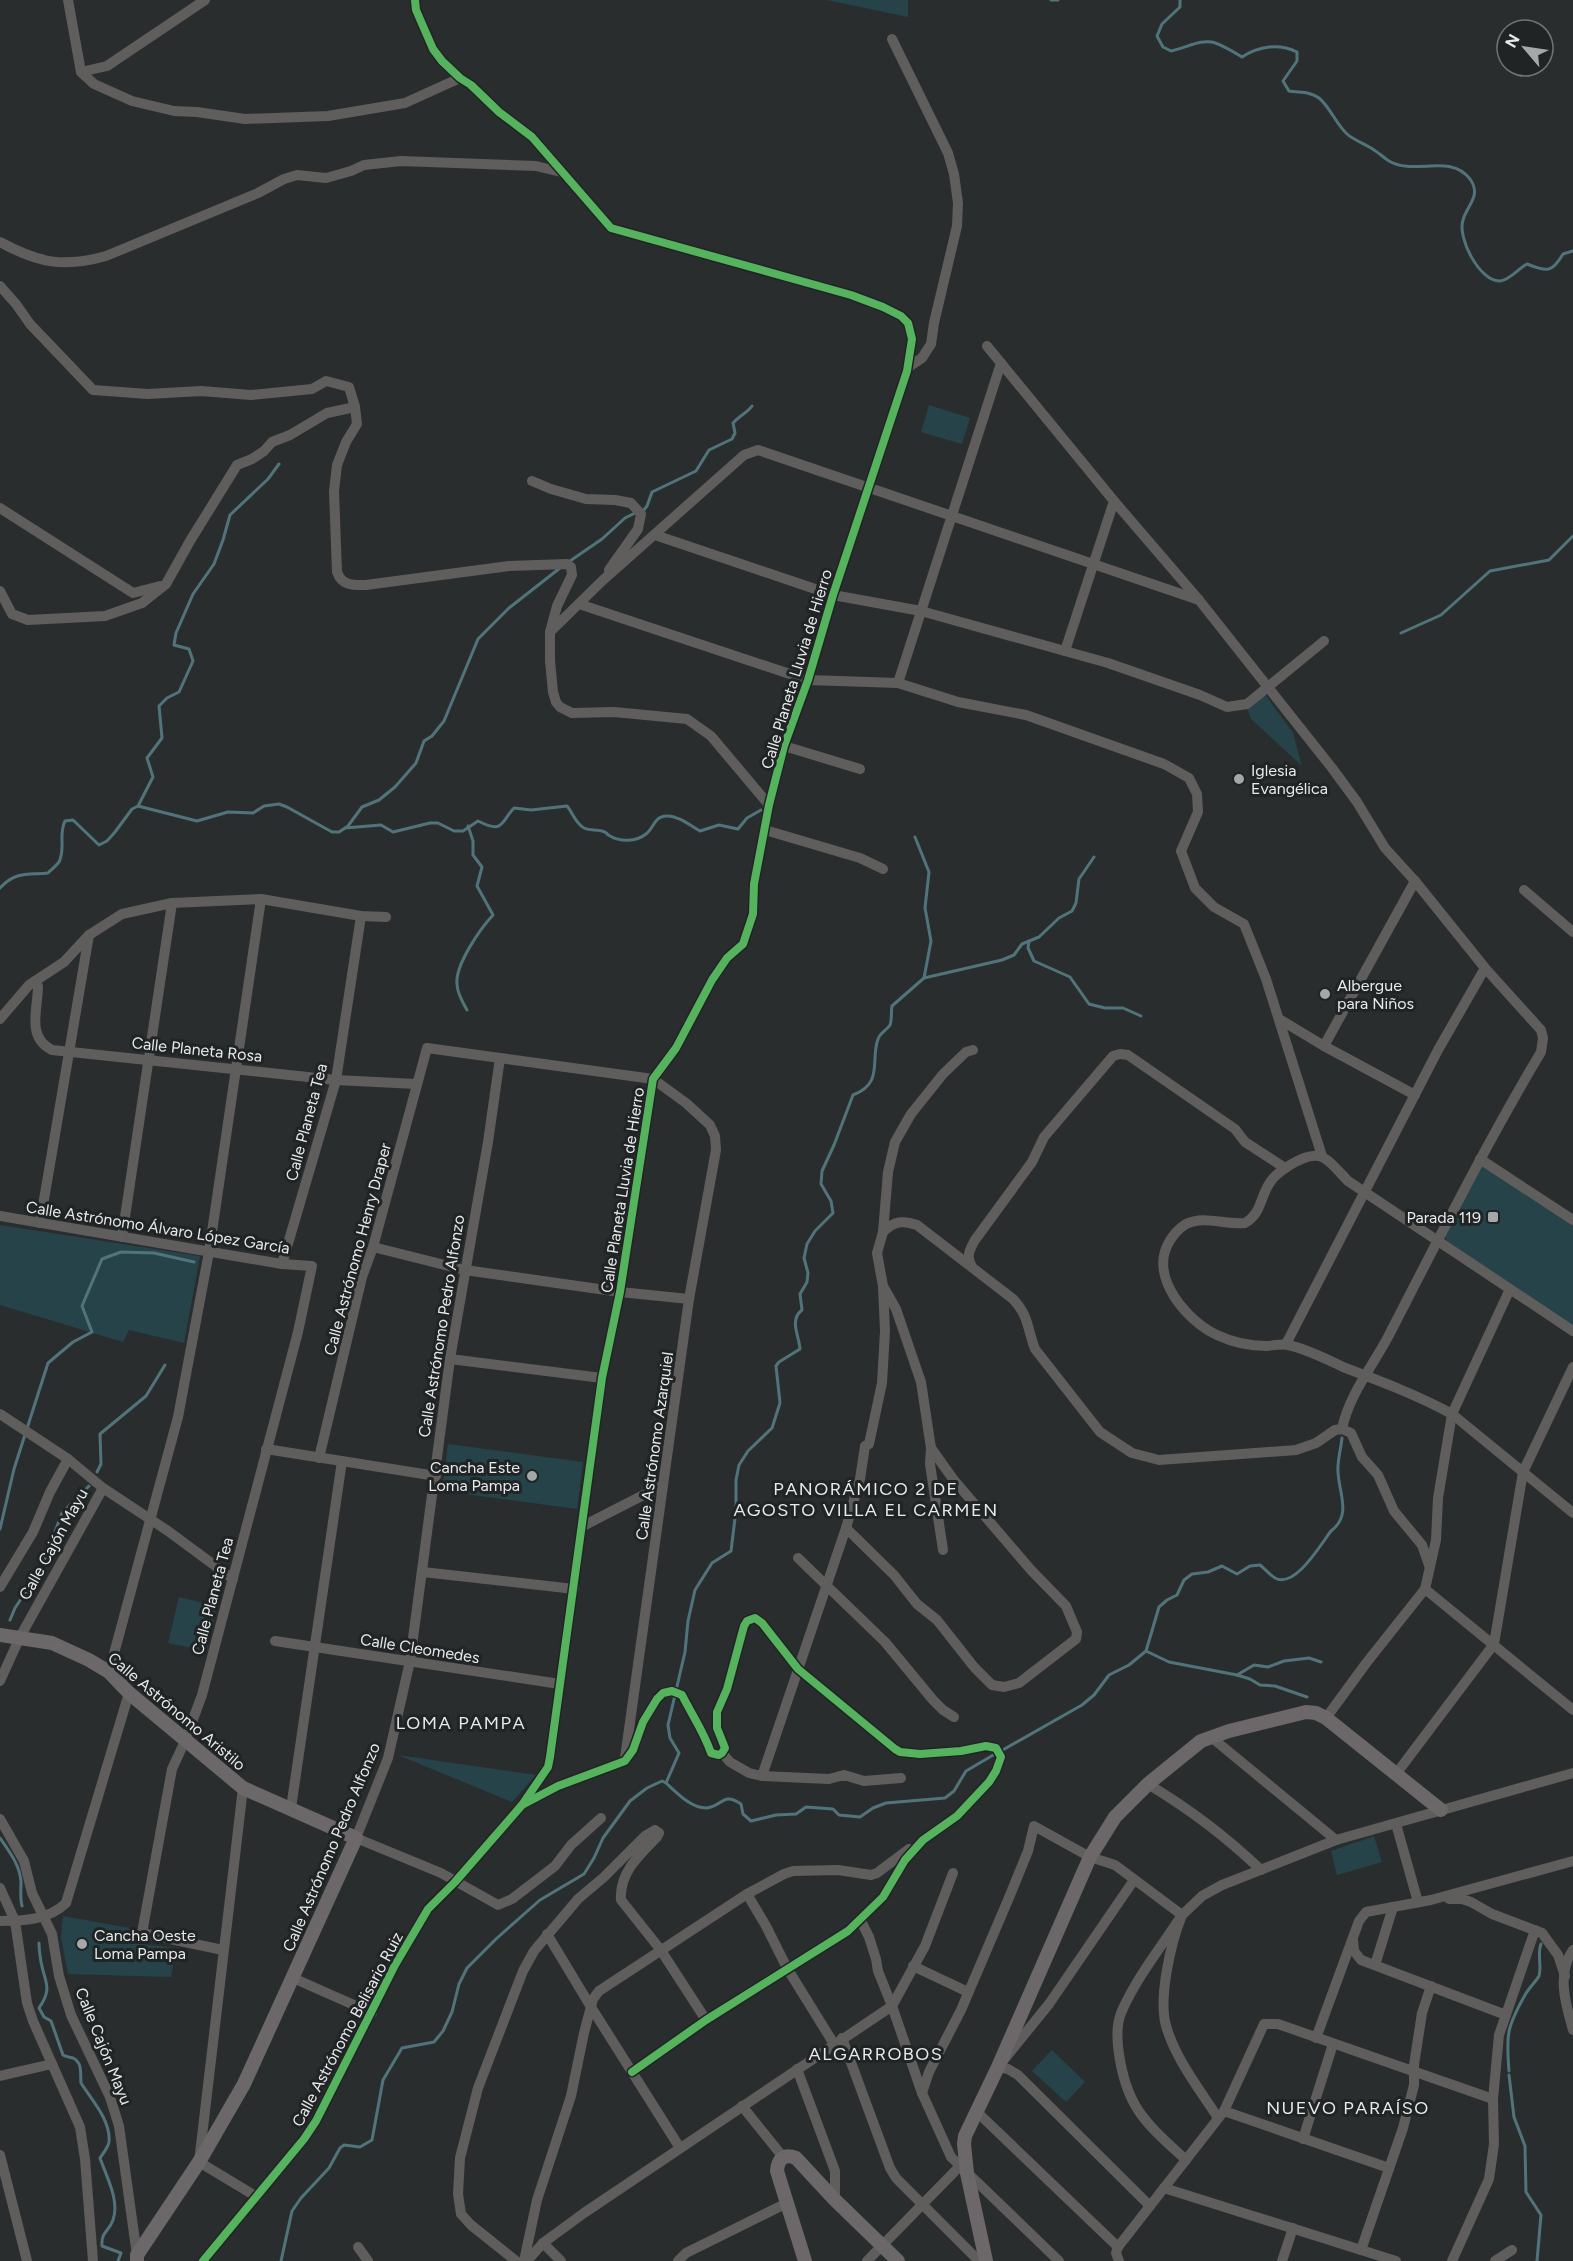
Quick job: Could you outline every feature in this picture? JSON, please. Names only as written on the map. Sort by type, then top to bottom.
[{"type":"street","points":[[68,0],[81,72],[94,84],[132,101],[174,111],[245,119],[328,116],[405,103],[460,78]]},
{"type":"street","points":[[81,72],[107,66],[205,0]]},
{"type":"street","name":"Calle Planeta Lluvia de Hierro","points":[[415,0],[416,10],[433,49],[460,78],[532,137],[611,228],[851,295],[902,316],[912,331],[908,368],[833,595],[808,680],[784,746],[769,805],[754,884],[753,914],[742,944],[727,958],[712,980],[676,1048],[653,1079],[620,1292],[602,1378],[548,1767],[522,1805]]},
{"type":"street","points":[[892,39],[948,153],[958,203],[957,226],[931,344],[922,358],[908,368]]},
{"type":"street","points":[[0,242],[48,262],[85,262],[106,256],[258,193],[284,179],[297,175],[326,178],[375,162],[458,161],[536,166],[561,172]]},
{"type":"street","points":[[0,286],[30,324],[93,390],[148,394],[201,391],[251,395],[312,389],[326,381],[349,387],[357,424],[346,442],[337,465],[334,491],[337,572],[343,582],[349,585],[366,585],[509,566],[564,563],[571,567],[572,575],[557,606],[550,632],[553,692],[560,707],[572,713],[614,712],[687,719],[711,736],[769,805]]},
{"type":"street","points":[[987,346],[1114,501],[1199,600],[1340,778],[1385,848],[1415,881],[1485,968],[1541,1030],[1543,1045],[1541,1052],[1480,1159],[1379,1355],[1345,1415],[1342,1429]]},
{"type":"street","points":[[898,683],[1001,363]]},
{"type":"street","points":[[0,591],[12,614],[28,620],[105,616],[142,603],[166,584],[237,465],[252,459],[272,442],[290,435],[327,413],[355,407]]},
{"type":"street","points":[[550,632],[602,581],[751,451],[765,451],[1199,600]]},
{"type":"street","points":[[532,481],[586,499],[631,503],[641,514],[638,530],[602,581]]},
{"type":"street","points":[[1065,651],[1114,501]]},
{"type":"street","points":[[0,508],[133,593],[166,584]]},
{"type":"street","points":[[655,535],[833,595],[921,611],[1108,663],[1227,707],[1247,704],[1324,641]]},
{"type":"street","points":[[579,604],[808,680],[898,683],[958,702],[1026,715],[1164,764],[1189,778],[1197,794],[1198,812],[1181,851],[1184,861],[1195,888],[1214,907],[1244,924],[1266,979],[1322,1156],[1348,1181],[1573,1331]]},
{"type":"street","points":[[784,746],[860,769]]},
{"type":"street","points":[[765,830],[860,858],[883,869]]},
{"type":"street","points":[[1324,1046],[1415,881]]},
{"type":"street","points":[[1524,890],[1573,932]]},
{"type":"street","points":[[109,1672],[178,1417],[209,1251],[261,899]]},
{"type":"street","points":[[0,1019],[34,982],[64,962],[89,935],[122,914],[172,903],[261,899],[361,916],[386,917]]},
{"type":"street","points":[[123,1237],[172,903]]},
{"type":"street","name":"Calle Planeta Tea","points":[[282,1264],[336,1080],[361,916]]},
{"type":"street","points":[[40,1223],[89,935]]},
{"type":"street","points":[[1286,1344],[1438,1050],[1485,968]]},
{"type":"street","name":"Calle Planeta Rosa","points":[[34,982],[38,986],[35,1025],[38,1037],[43,1045],[52,1050],[336,1080],[416,1084]]},
{"type":"street","points":[[1279,1019],[1415,1095]]},
{"type":"street","name":"Calle Astrónomo Henry Draper","points":[[320,1458],[363,1277],[427,1048],[500,1058]]},
{"type":"street","points":[[762,1776],[846,1528],[860,1479],[865,1446],[869,1444],[882,1383],[885,1331],[883,1286],[877,1253],[883,1232],[890,1160],[902,1127],[944,1074],[966,1052],[973,1050]]},
{"type":"street","points":[[973,1268],[968,1259],[969,1250],[975,1240],[1032,1162],[1044,1137],[1113,1056],[1128,1055],[1235,1129],[1245,1142],[1285,1168]]},
{"type":"street","points":[[500,1058],[653,1079]]},
{"type":"street","name":"Calle Astrónomo Pedro Alfonzo","points":[[137,2258],[199,2162],[244,2084],[356,1838],[388,1758],[410,1661],[450,1359],[488,1142],[500,1058]]},
{"type":"street","name":"Calle Astrónomo Azarquiel","points":[[625,1761],[690,1299],[716,1150],[715,1136],[710,1125],[653,1079]]},
{"type":"street","points":[[1322,1156],[1310,1154],[1285,1168],[1268,1184],[1259,1208],[1251,1219],[1237,1224],[1205,1220],[1184,1225],[1171,1239],[1162,1260],[1165,1278],[1183,1309],[1200,1326],[1229,1340],[1253,1345],[1286,1344],[1393,1385],[1452,1414],[1573,1513]]},
{"type":"street","points":[[1480,1159],[1573,1220]]},
{"type":"street","name":"Calle Astrónomo Álvaro López García","points":[[0,1216],[282,1264],[312,1266]]},
{"type":"street","points":[[883,1232],[897,1222],[907,1221],[917,1226],[1013,1299],[1023,1309],[1035,1349],[1100,1432],[1132,1453],[1159,1460],[1296,1450],[1307,1447],[1335,1430],[1342,1429],[1351,1433],[1362,1457],[1378,1475],[1394,1511],[1422,1545],[1429,1565]]},
{"type":"street","points":[[373,1247],[465,1270],[620,1292],[690,1299]]},
{"type":"street","name":"Calle Planeta Tea","points":[[223,1950],[142,1933],[172,1769],[202,1695],[298,1332],[312,1266]]},
{"type":"street","points":[[883,1286],[896,1309],[916,1367],[931,1448],[930,1464],[943,1551]]},
{"type":"street","points":[[1326,1718],[1425,1589],[1436,1540],[1438,1498],[1452,1414],[1510,1289]]},
{"type":"street","points":[[450,1359],[602,1378]]},
{"type":"street","points":[[1396,1774],[1494,1644],[1523,1472],[1573,1368]]},
{"type":"street","points":[[0,1414],[68,1459],[104,1488],[233,1579]]},
{"type":"street","points":[[846,1528],[894,1575],[917,1604],[937,1620],[974,1667],[992,1685],[1004,1687],[1019,1683],[1076,1639],[1077,1632],[1066,1606],[1030,1570],[953,1479],[931,1448]]},
{"type":"street","points":[[266,1449],[436,1476]]},
{"type":"street","name":"Calle Cajón Mayu","points":[[0,1587],[33,1532],[50,1492],[68,1459]]},
{"type":"street","points":[[291,1808],[342,1461]]},
{"type":"street","points":[[583,1526],[663,1485]]},
{"type":"street","name":"Calle Cajón Mayu","points":[[0,1681],[20,1637],[104,1488]]},
{"type":"street","points":[[798,1558],[885,1642],[943,1710],[954,1717]]},
{"type":"street","points":[[423,1572],[574,1589]]},
{"type":"street","points":[[1425,1589],[1573,1710]]},
{"type":"street","points":[[526,2261],[537,2200],[571,2096],[584,2033],[598,1991],[747,1894],[793,1871],[838,1870],[871,1875],[877,1873],[957,1816],[989,1782],[1000,1762],[1000,1752],[996,1748],[986,1746],[945,1753],[900,1752],[798,1669],[762,1623],[754,1618],[747,1621],[744,1626],[727,1689],[717,1712],[717,1728],[725,1748],[722,1753],[718,1755],[711,1753],[703,1730],[690,1714],[682,1695],[672,1691],[663,1693],[650,1709],[633,1750],[625,1761]]},
{"type":"street","name":"Calle Astrónomo Aristilo","points":[[0,1635],[52,1643],[109,1672],[129,1693],[243,1788],[441,1873],[498,1905],[512,1899],[555,1866],[571,1845],[601,1818]]},
{"type":"street","name":"Calle Cleomedes","points":[[275,1641],[560,1684]]},
{"type":"street","points":[[0,1921],[24,1922],[59,1911],[66,1903],[129,1693]]},
{"type":"street","points":[[986,2261],[964,2170],[965,2136],[998,2067],[1090,1857],[1115,1817],[1148,1784],[1201,1741],[1306,1712],[1316,1713],[1326,1718],[1441,1810]]},
{"type":"street","points":[[1211,1737],[1336,1840]]},
{"type":"street","points":[[722,1753],[730,1762],[749,1773],[762,1776],[829,1779],[844,1775],[864,1781],[901,1778]]},
{"type":"street","name":"Calle Astrónomo Belisario Ruiz","points":[[203,2261],[304,2139],[316,2121],[410,1938],[428,1909],[455,1882],[522,1805],[558,1786],[625,1761]]},
{"type":"street","points":[[1186,2160],[1150,2128],[1130,2098],[1122,2076],[1117,2035],[1118,2022],[1127,2001],[1182,1915],[1202,1896],[1222,1885],[1336,1840],[1573,1773]]},
{"type":"street","points":[[1148,1784],[1226,1837],[1261,1870]]},
{"type":"street","points":[[243,1788],[199,2162],[257,2197]]},
{"type":"street","name":"Calle Cajón Mayu","points":[[0,1819],[24,1861],[32,1893],[52,1934],[59,1976],[71,2015],[110,2097],[118,2126],[137,2258]]},
{"type":"street","points":[[1396,1824],[1418,1902]]},
{"type":"street","points":[[922,2093],[929,2072],[961,2010],[1028,1851],[1034,1826],[1090,1857],[1115,1865],[1182,1915]]},
{"type":"street","points":[[510,2260],[460,2214],[458,2194],[460,2158],[478,2088],[523,1971],[534,1951],[578,1899],[645,1836],[656,1830],[659,1833],[657,1837],[634,1861],[620,1889],[621,1899],[660,1949],[706,2020]]},
{"type":"street","points":[[632,2072],[706,2020],[848,1931],[883,1897],[905,1860],[923,1840]]},
{"type":"street","points":[[1316,2038],[1359,1921],[1365,1912],[1431,1900],[1573,1861]]},
{"type":"street","points":[[526,2261],[543,2243],[892,2006],[925,1946],[953,1873]]},
{"type":"street","points":[[998,2067],[1049,2004],[1134,1880]]},
{"type":"street","points":[[0,1888],[15,1921],[27,2002],[33,2021],[80,2127],[85,2159],[93,2261]]},
{"type":"street","points":[[747,1894],[787,1968],[838,2041],[890,2168],[905,2189],[979,2261]]},
{"type":"street","points":[[1431,1900],[1462,1899],[1542,1934],[1554,1947],[1562,1966],[1564,1997],[1573,2030]]},
{"type":"street","points":[[1375,1965],[1393,1907]]},
{"type":"street","points":[[1182,1915],[1167,1966],[1164,2017],[1177,2052],[1221,2115],[1389,2168]]},
{"type":"street","points":[[860,1919],[922,2093],[951,2157],[1059,2261]]},
{"type":"street","points":[[1455,2258],[1489,2179],[1494,2144],[1493,2099],[1499,2035],[1534,1930]]},
{"type":"street","points":[[547,1934],[680,2148]]},
{"type":"street","points":[[1353,1940],[1357,1956],[1375,1965],[1506,2014]]},
{"type":"street","points":[[1564,1976],[1568,1958],[1573,1950]]},
{"type":"street","points":[[912,1966],[968,1992]]},
{"type":"street","points":[[293,1978],[372,2013]]},
{"type":"street","points":[[1361,2250],[1403,2128],[1414,2085],[1414,2065],[1422,2013],[1431,1986]]},
{"type":"street","points":[[584,2033],[588,2025],[593,2023],[598,2023],[604,2028]]},
{"type":"street","points":[[1119,2261],[1116,2253],[1118,2247],[1221,2115],[1264,2024],[1278,2024],[1493,2099]]},
{"type":"street","points":[[1303,2139],[1333,2044]]},
{"type":"street","points":[[0,2076],[52,2064]]},
{"type":"street","points":[[998,2067],[1008,2069],[1018,2075],[1150,2206]]},
{"type":"street","points":[[797,2069],[835,2171],[835,2200]]},
{"type":"street","points":[[742,2106],[783,2157]]},
{"type":"street","points":[[976,2110],[1118,2247]]},
{"type":"street","points":[[0,2155],[27,2261]]},
{"type":"street","points":[[805,2261],[777,2171],[777,2163],[783,2157],[790,2155],[796,2158],[835,2200],[898,2261]]},
{"type":"street","points":[[867,2261],[922,2205],[964,2170]]},
{"type":"street","points":[[1164,2188],[1396,2261]]},
{"type":"street","points":[[678,2261],[686,2253],[787,2203]]},
{"type":"street","points":[[1282,2261],[1293,2228]]},
{"type":"street","points":[[543,2243],[561,2261]]},
{"type":"street","points":[[358,2247],[368,2261]]},
{"type":"street","points":[[1496,2261],[1512,2250]]},
{"type":"shaded area","points":[[827,0],[908,0],[908,17]]},
{"type":"shaded area","points":[[929,405],[970,418],[962,444],[921,432]]},
{"type":"shaded area","points":[[1264,693],[1293,733],[1302,766],[1251,719],[1247,709]]},
{"type":"shaded area","points":[[1483,1166],[1573,1225],[1573,1327],[1446,1240],[1445,1236],[1479,1169]]},
{"type":"shaded area","points":[[0,1225],[200,1256],[184,1343],[129,1330],[123,1342],[0,1305]]},
{"type":"shaded area","points":[[448,1444],[583,1462],[577,1509],[442,1491]]},
{"type":"shaded area","points":[[179,1597],[217,1606],[207,1651],[168,1643]]},
{"type":"shaded area","points":[[398,1755],[536,1775],[512,1802]]},
{"type":"shaded area","points":[[1374,1836],[1382,1862],[1337,1875],[1331,1851]]},
{"type":"shaded area","points":[[63,1916],[135,1929],[134,1943],[176,1948],[171,1977],[68,1974],[61,1938]]},
{"type":"shaded area","points":[[1052,2050],[1085,2082],[1066,2102],[1032,2071]]},
{"type":"waterway","points":[[1051,0],[1058,0]]},
{"type":"waterway","points":[[1180,0],[1180,7],[1162,24],[1157,36],[1163,47],[1171,51],[1208,42],[1221,45],[1242,57],[1255,50],[1269,47],[1290,49],[1297,52],[1297,61],[1283,81],[1289,91],[1308,93],[1319,98],[1350,136],[1399,165],[1442,166],[1462,171],[1470,179],[1475,190],[1463,220],[1463,237],[1478,267],[1492,279],[1500,281],[1507,279],[1527,264],[1544,269],[1552,268],[1563,254],[1573,251]]},
{"type":"waterway","points":[[643,511],[652,492],[696,471],[709,450],[732,439],[735,433],[733,423],[752,406]]},
{"type":"waterway","points":[[138,806],[153,777],[147,758],[162,738],[159,706],[167,698],[179,692],[193,661],[189,649],[174,645],[176,633],[193,594],[214,564],[230,515],[268,479],[279,464]]},
{"type":"waterway","points":[[570,561],[602,539],[625,518],[637,512]]},
{"type":"waterway","points":[[1401,633],[1441,615],[1490,571],[1549,560],[1573,536]]},
{"type":"waterway","points":[[0,888],[17,876],[48,873],[59,862],[65,821],[73,820],[99,845],[107,841],[132,809],[138,806],[197,821],[228,812],[253,813],[264,806],[279,804],[332,832],[339,832],[348,826],[362,807],[379,800],[395,787],[416,763],[424,741],[432,736],[444,721],[478,639],[509,608],[560,568]]},
{"type":"waterway","points":[[345,828],[381,825],[393,832],[438,823],[454,831],[463,831],[478,821],[497,827],[514,808],[531,810],[567,806],[576,821],[584,828],[604,831],[614,838],[628,840],[638,839],[646,834],[662,817],[675,817],[700,831],[719,825],[738,829],[747,818],[761,810]]},
{"type":"waterway","points":[[467,1010],[460,998],[457,976],[469,948],[493,915],[477,886],[482,867],[473,855],[473,841],[468,826]]},
{"type":"waterway","points":[[915,837],[929,872],[925,908],[931,941],[924,978]]},
{"type":"waterway","points":[[281,2261],[292,2211],[301,2198],[329,2168],[340,2148],[344,2145],[360,2147],[372,2140],[383,2080],[402,2048],[434,2042],[443,2031],[452,2012],[459,1984],[467,1968],[540,1900],[584,1874],[603,1838],[630,1801],[647,1788],[662,1781],[666,1783],[679,1753],[670,1738],[668,1725],[685,1652],[688,1621],[695,1590],[712,1563],[731,1551],[739,1465],[748,1451],[772,1428],[780,1403],[776,1366],[800,1349],[795,1323],[802,1310],[800,1294],[807,1282],[808,1273],[804,1258],[807,1244],[815,1231],[833,1213],[831,1201],[821,1184],[822,1171],[853,1095],[863,1090],[872,1078],[878,1039],[890,1025],[892,1006],[924,978],[1002,960],[1014,955],[1022,944],[1039,937],[1059,918],[1072,911],[1076,903],[1079,879],[1094,857]]},
{"type":"waterway","points":[[1029,941],[1028,948],[1034,961],[1070,977],[1089,1004],[1105,1008],[1123,1008],[1141,1016]]},
{"type":"waterway","points":[[0,1529],[14,1469],[48,1363],[73,1342],[92,1332],[82,1306],[102,1259],[121,1252],[154,1253],[194,1262]]},
{"type":"waterway","points":[[97,1472],[101,1464],[100,1434],[146,1396],[165,1365]]},
{"type":"waterway","points":[[1001,1751],[1082,1705],[1094,1695],[1109,1675],[1129,1665],[1146,1651],[1159,1607],[1177,1595],[1184,1580],[1192,1574],[1208,1572],[1222,1566],[1237,1574],[1250,1566],[1260,1565],[1275,1578],[1283,1580],[1291,1577],[1307,1564],[1337,1525],[1343,1511],[1338,1468],[1342,1438]]},
{"type":"waterway","points":[[10,1620],[15,1608],[41,1569],[62,1513],[89,1486]]},
{"type":"waterway","points":[[1146,1651],[1169,1662],[1237,1675],[1254,1665],[1268,1667],[1284,1661],[1309,1658],[1321,1662]]},
{"type":"waterway","points":[[1237,1675],[1260,1685],[1275,1686],[1307,1697]]},
{"type":"waterway","points":[[666,1783],[684,1799],[700,1807],[712,1807],[726,1799],[735,1800],[741,1804],[743,1814],[751,1821],[776,1815],[796,1814],[806,1807],[833,1809],[839,1815],[860,1817],[886,1803],[945,1798],[954,1791],[966,1771],[995,1754]]},
{"type":"waterway","points":[[0,1838],[14,1858],[19,1870],[22,1906]]},
{"type":"waterway","points":[[39,1943],[47,1990],[39,2008],[44,2017],[51,2021],[63,2055],[73,2058],[78,2063],[81,2083],[100,2110],[109,2134],[107,2148],[100,2158],[114,2196],[115,2212],[104,2234],[102,2246],[121,2253],[118,2261]]},
{"type":"waterway","points":[[1509,2071],[1508,2039],[1511,2023],[1526,1993],[1539,1976],[1541,1944]]},
{"type":"waterway","points":[[1509,2075],[1514,2117],[1525,2146],[1526,2192],[1541,2215],[1537,2261]]},
{"type":"cycle path","points":[[415,0],[416,10],[433,49],[442,61],[499,112],[532,137],[611,228],[851,295],[901,316],[908,323],[912,339],[907,371],[833,595],[808,680],[784,746],[769,805],[754,884],[753,914],[743,944],[727,958],[712,980],[676,1048],[653,1079],[620,1292],[602,1378],[550,1757],[548,1767],[522,1805]]},
{"type":"cycle path","points":[[203,2261],[304,2139],[316,2121],[395,1965],[428,1909],[455,1882],[522,1805],[558,1786],[625,1761],[633,1750],[643,1722],[663,1693],[672,1691],[682,1695],[711,1753],[719,1755],[722,1753],[725,1748],[717,1728],[717,1712],[727,1689],[747,1621],[755,1618],[762,1623],[798,1669],[900,1752],[920,1754],[961,1751],[986,1746],[996,1748],[1001,1757],[989,1782],[957,1816],[923,1840],[905,1860],[883,1897],[848,1931],[706,2020],[632,2072]]},
{"type":"place","name":"Iglesia Evangélica","points":[[1239,779]]},
{"type":"place","name":"Albergue para Niños","points":[[1325,994]]},
{"type":"place","name":"Parada 119","points":[[1493,1217]]},
{"type":"place","name":"Cancha Este Loma Pampa","points":[[532,1476]]},
{"type":"place","name":"Cancha Oeste Loma Pampa","points":[[82,1944]]},
{"type":"district","name":"PANORÁMICO 2 DE AGOSTO VILLA EL CARMEN","points":[[866,1499]]},
{"type":"district","name":"LOMA PAMPA","points":[[461,1723]]},
{"type":"district","name":"ALGARROBOS","points":[[876,2054]]},
{"type":"district","name":"NUEVO PARAÍSO","points":[[1348,2108]]}]
